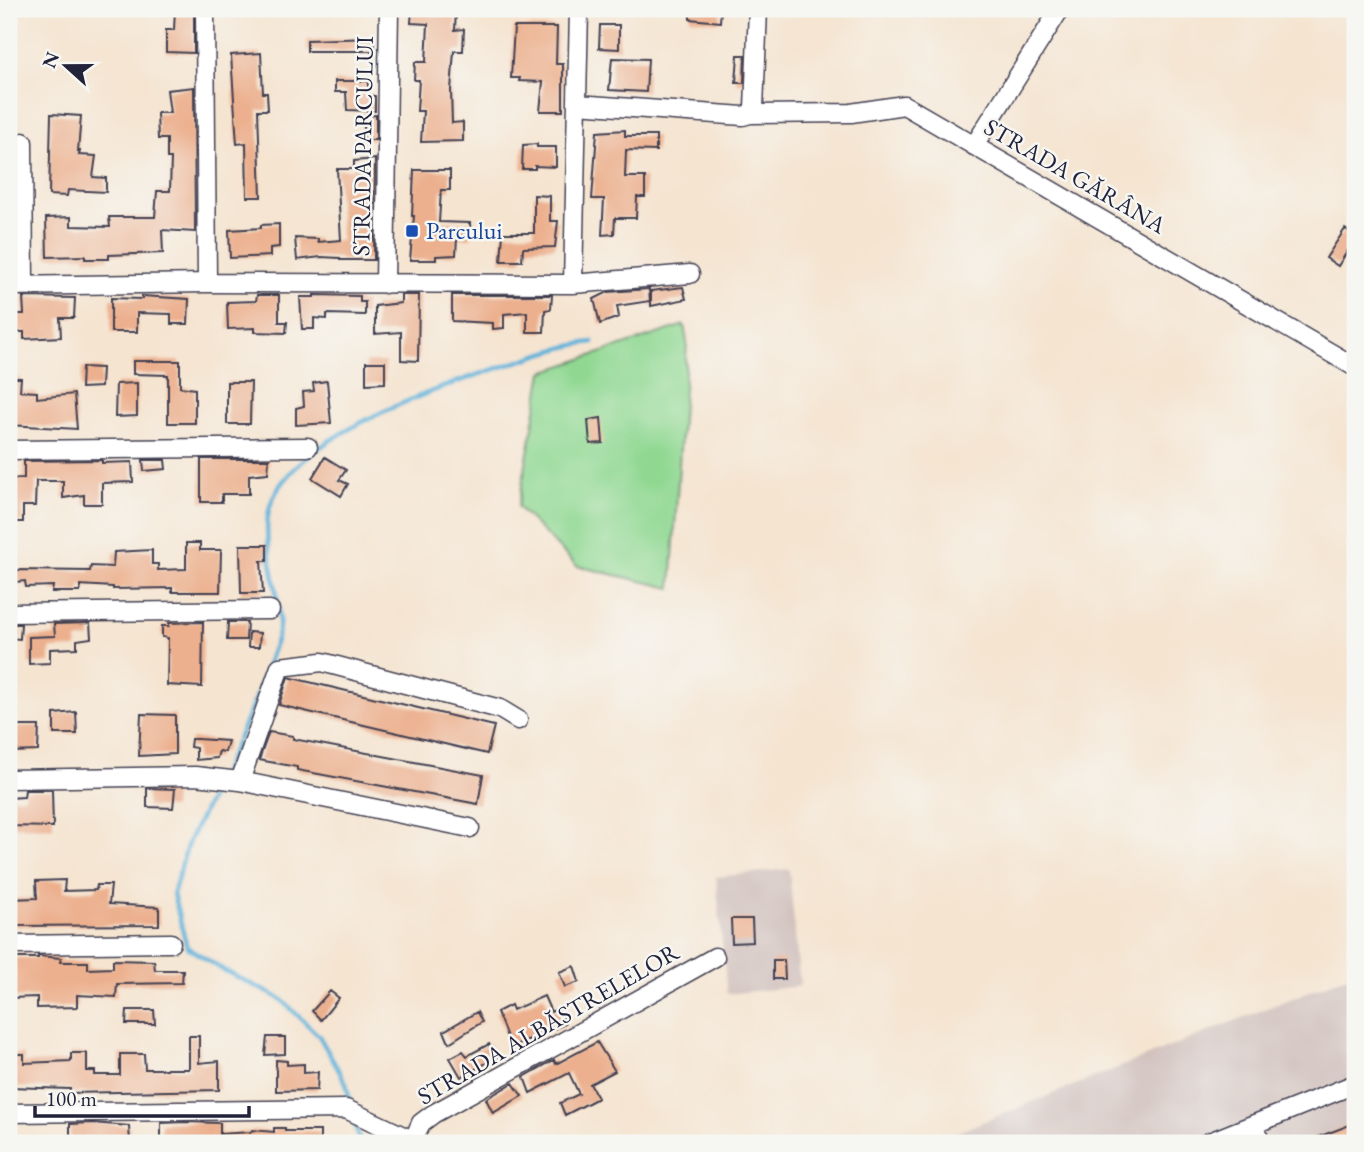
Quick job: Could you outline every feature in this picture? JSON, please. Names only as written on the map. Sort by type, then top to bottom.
[{"type":"street","points":[[205,9],[206,283]]},
{"type":"street","name":"STRADA PARCULUI","points":[[386,284],[389,9]]},
{"type":"street","points":[[573,284],[579,9]]},
{"type":"street","points":[[750,114],[754,107],[758,9]]},
{"type":"street","points":[[974,146],[1060,9]]},
{"type":"street","name":"STRADA GĂRÂNA","points":[[577,104],[743,117],[750,114],[851,113],[904,105],[1355,367]]},
{"type":"street","points":[[23,142],[16,286],[206,283],[573,284],[690,274]]},
{"type":"street","points":[[9,450],[308,447]]},
{"type":"street","points":[[9,613],[270,610]]},
{"type":"street","points":[[240,781],[280,667],[322,662],[500,709],[517,720]]},
{"type":"street","points":[[9,779],[194,776],[240,781],[470,828]]},
{"type":"street","points":[[9,945],[172,943]]},
{"type":"street","name":"STRADA ALBĂSTRELELOR","points":[[9,1113],[346,1109],[416,1142],[421,1123],[433,1114],[715,957]]},
{"type":"street","points":[[1207,1143],[1355,1084]]},
{"type":"street","points":[[1253,1125],[1261,1143]]},
{"type":"shaded area","points":[[789,869],[800,986],[727,994],[716,877]]},
{"type":"shaded area","points":[[1355,973],[1355,1143],[930,1143]]},
{"type":"green space","points":[[684,325],[687,342],[671,588],[577,566],[518,507],[543,372]]},
{"type":"building","points":[[175,9],[194,9],[194,53],[166,52],[166,30],[174,30]]},
{"type":"building","points":[[412,9],[456,9],[455,30],[464,29],[463,51],[454,51],[451,90],[452,123],[463,122],[463,141],[421,142],[423,111],[417,111],[419,80],[414,80],[415,62],[426,62],[428,24],[411,23]]},
{"type":"building","points":[[690,9],[721,9],[720,22],[690,19]]},
{"type":"building","points":[[600,25],[619,25],[619,49],[599,48]]},
{"type":"building","points":[[514,27],[557,27],[556,64],[563,64],[563,111],[540,111],[543,82],[511,78]]},
{"type":"building","points":[[374,38],[375,51],[307,51],[307,40]]},
{"type":"building","points":[[261,53],[263,93],[267,93],[268,110],[258,110],[261,197],[247,197],[246,143],[237,144],[231,55]]},
{"type":"building","points":[[738,55],[745,55],[744,83],[736,83]]},
{"type":"building","points":[[612,58],[648,59],[646,92],[609,90]]},
{"type":"building","points":[[335,81],[368,81],[368,95],[375,96],[375,111],[347,110],[346,92],[335,92]]},
{"type":"building","points":[[194,87],[195,232],[162,230],[163,253],[109,255],[109,259],[85,259],[85,256],[47,257],[46,218],[71,217],[71,226],[110,227],[109,217],[155,217],[157,191],[170,191],[171,158],[167,158],[167,139],[158,139],[157,113],[170,113],[167,90]]},
{"type":"building","points":[[51,114],[81,116],[79,155],[96,156],[93,177],[106,178],[106,192],[68,190],[67,196],[49,195]]},
{"type":"building","points":[[376,115],[376,140],[364,140],[364,116]]},
{"type":"building","points":[[625,130],[625,136],[656,136],[656,151],[626,150],[625,177],[645,177],[645,197],[637,197],[636,218],[615,218],[614,234],[602,235],[604,199],[592,199],[597,132]]},
{"type":"building","points":[[537,144],[537,147],[556,147],[556,167],[535,166],[535,169],[522,169],[523,145]]},
{"type":"building","points":[[375,159],[374,260],[321,257],[297,260],[295,238],[318,239],[318,242],[341,240],[337,169],[354,169],[354,161]]},
{"type":"building","points":[[414,170],[450,170],[450,190],[441,190],[439,222],[470,223],[471,238],[457,238],[456,255],[436,256],[436,260],[410,260]]},
{"type":"building","points":[[534,195],[550,196],[550,221],[558,221],[555,247],[523,248],[522,261],[501,261],[503,233],[534,233]]},
{"type":"building","points":[[279,224],[279,247],[270,248],[270,256],[230,258],[229,230]]},
{"type":"building","points":[[1345,229],[1355,235],[1355,239],[1338,266],[1326,258]]},
{"type":"building","points":[[683,287],[686,299],[651,306],[651,291]]},
{"type":"building","points":[[649,289],[650,301],[617,306],[619,317],[600,324],[594,299],[608,292]]},
{"type":"building","points":[[257,295],[279,295],[279,322],[287,322],[286,333],[255,332],[255,328],[228,329],[227,302],[256,301]]},
{"type":"building","points":[[401,295],[419,295],[418,361],[401,360],[401,332],[375,334],[375,306],[401,303]]},
{"type":"building","points":[[452,295],[552,295],[551,309],[545,310],[544,332],[527,332],[527,312],[504,314],[504,328],[493,329],[493,323],[452,321]]},
{"type":"building","points":[[142,296],[189,299],[188,324],[171,324],[171,314],[137,313],[137,332],[111,332],[111,298],[142,299]]},
{"type":"building","points":[[360,296],[360,302],[365,302],[365,315],[327,314],[327,319],[314,318],[314,329],[302,329],[300,297]]},
{"type":"building","points":[[23,297],[75,298],[74,318],[60,318],[61,337],[24,339],[24,332],[9,332],[9,314],[24,314]]},
{"type":"building","points":[[133,361],[180,361],[180,387],[195,389],[195,423],[168,423],[168,375],[133,374]]},
{"type":"building","points":[[366,362],[385,362],[385,383],[366,384]]},
{"type":"building","points":[[82,367],[102,368],[101,387],[81,388]]},
{"type":"building","points":[[9,378],[21,378],[20,391],[37,392],[37,398],[74,394],[77,429],[9,425]]},
{"type":"building","points":[[327,381],[331,423],[296,425],[296,408],[304,406],[303,392],[314,391],[313,383]]},
{"type":"building","points":[[227,382],[251,382],[250,424],[227,424]]},
{"type":"building","points":[[137,383],[137,416],[115,417],[116,384]]},
{"type":"building","points":[[601,418],[603,443],[590,444],[588,420]]},
{"type":"building","points":[[325,457],[346,470],[339,480],[348,484],[341,496],[312,478]]},
{"type":"building","points":[[201,459],[269,459],[268,473],[249,475],[249,494],[222,494],[222,502],[201,502]]},
{"type":"building","points":[[102,460],[102,463],[132,462],[133,482],[102,483],[102,504],[84,504],[84,495],[63,498],[63,481],[36,481],[35,506],[23,506],[23,522],[9,522],[9,479],[24,478],[24,461]]},
{"type":"building","points":[[143,460],[165,460],[166,469],[144,471]]},
{"type":"building","points":[[186,543],[200,543],[200,550],[221,550],[220,592],[172,592],[172,588],[113,589],[80,585],[80,592],[52,592],[53,586],[26,587],[25,581],[15,582],[16,570],[90,571],[91,566],[113,567],[114,552],[152,550],[152,564],[158,564],[158,570],[186,569]]},
{"type":"building","points":[[240,545],[267,545],[267,561],[261,561],[263,593],[241,593]]},
{"type":"building","points":[[203,622],[202,687],[167,685],[168,638],[162,637],[162,626],[169,626],[169,623]]},
{"type":"building","points":[[228,622],[247,622],[246,640],[227,640]]},
{"type":"building","points":[[90,623],[91,638],[77,640],[77,648],[50,649],[50,663],[29,664],[29,637],[55,636],[54,624]]},
{"type":"building","points":[[9,624],[21,624],[20,639],[9,638]]},
{"type":"building","points":[[249,632],[260,633],[259,647],[248,647]]},
{"type":"building","points":[[288,677],[494,726],[487,754],[279,705]]},
{"type":"building","points":[[76,712],[77,734],[54,734],[54,714]]},
{"type":"building","points":[[141,714],[175,715],[175,754],[139,756]]},
{"type":"building","points":[[9,726],[39,726],[38,751],[9,752]]},
{"type":"building","points":[[269,732],[293,736],[293,739],[483,775],[478,804],[297,770],[297,767],[259,760]]},
{"type":"building","points":[[191,739],[228,741],[225,752],[219,751],[217,758],[196,760],[196,748],[190,747]]},
{"type":"building","points":[[147,788],[175,789],[173,808],[147,807]]},
{"type":"building","points":[[25,790],[52,790],[53,827],[9,826],[9,798],[24,797]]},
{"type":"building","points":[[65,880],[64,891],[96,890],[97,885],[111,885],[109,904],[159,907],[159,925],[9,926],[9,899],[37,898],[36,881]]},
{"type":"building","points":[[731,919],[752,919],[753,942],[732,943]]},
{"type":"building","points":[[9,958],[61,958],[60,962],[88,962],[88,969],[113,968],[113,960],[154,961],[155,970],[183,970],[182,983],[117,984],[116,997],[77,995],[77,1007],[37,1008],[37,997],[9,998]]},
{"type":"building","points":[[773,960],[784,960],[785,979],[773,979]]},
{"type":"building","points":[[574,966],[579,982],[565,987],[559,972]]},
{"type":"building","points":[[330,991],[339,998],[321,1020],[312,1011]]},
{"type":"building","points":[[544,996],[551,1012],[559,1008],[565,1024],[511,1047],[497,1012],[511,1005],[513,1010]]},
{"type":"building","points":[[127,1010],[154,1010],[155,1024],[126,1024]]},
{"type":"building","points":[[477,1012],[482,1022],[449,1043],[444,1031]]},
{"type":"building","points":[[189,1036],[199,1036],[199,1063],[219,1061],[219,1090],[70,1093],[70,1089],[10,1087],[10,1054],[24,1054],[24,1063],[71,1061],[71,1053],[87,1053],[87,1071],[95,1071],[95,1075],[120,1075],[120,1054],[144,1054],[145,1069],[189,1069]]},
{"type":"building","points":[[267,1037],[285,1037],[285,1054],[265,1055]]},
{"type":"building","points":[[597,1042],[615,1071],[590,1084],[598,1098],[565,1115],[560,1103],[579,1094],[569,1073],[530,1093],[524,1077],[554,1060],[556,1064]]},
{"type":"building","points":[[489,1044],[497,1057],[461,1077],[450,1058],[463,1051],[467,1056]]},
{"type":"building","points":[[276,1060],[287,1061],[287,1065],[304,1064],[304,1073],[318,1072],[317,1090],[276,1091]]},
{"type":"building","points":[[513,1083],[522,1096],[493,1113],[486,1099]]},
{"type":"building","points":[[161,1123],[220,1123],[220,1134],[252,1130],[274,1132],[274,1128],[285,1128],[285,1131],[320,1131],[320,1143],[161,1143]]},
{"type":"building","points":[[1355,1123],[1355,1143],[1305,1143],[1305,1142]]},
{"type":"building","points":[[70,1124],[129,1126],[130,1143],[70,1143]]},
{"type":"waterway","points":[[222,774],[254,701],[278,634],[279,612],[267,523],[269,510],[281,484],[303,460],[333,439],[404,402],[535,356],[593,342]]},
{"type":"waterway","points":[[218,782],[188,843],[173,894],[187,947],[225,971],[281,999],[319,1036],[346,1083],[351,1106]]},
{"type":"waterway","points":[[354,1118],[360,1143]]},
{"type":"place","name":"Parcului","points":[[412,231]]}]
